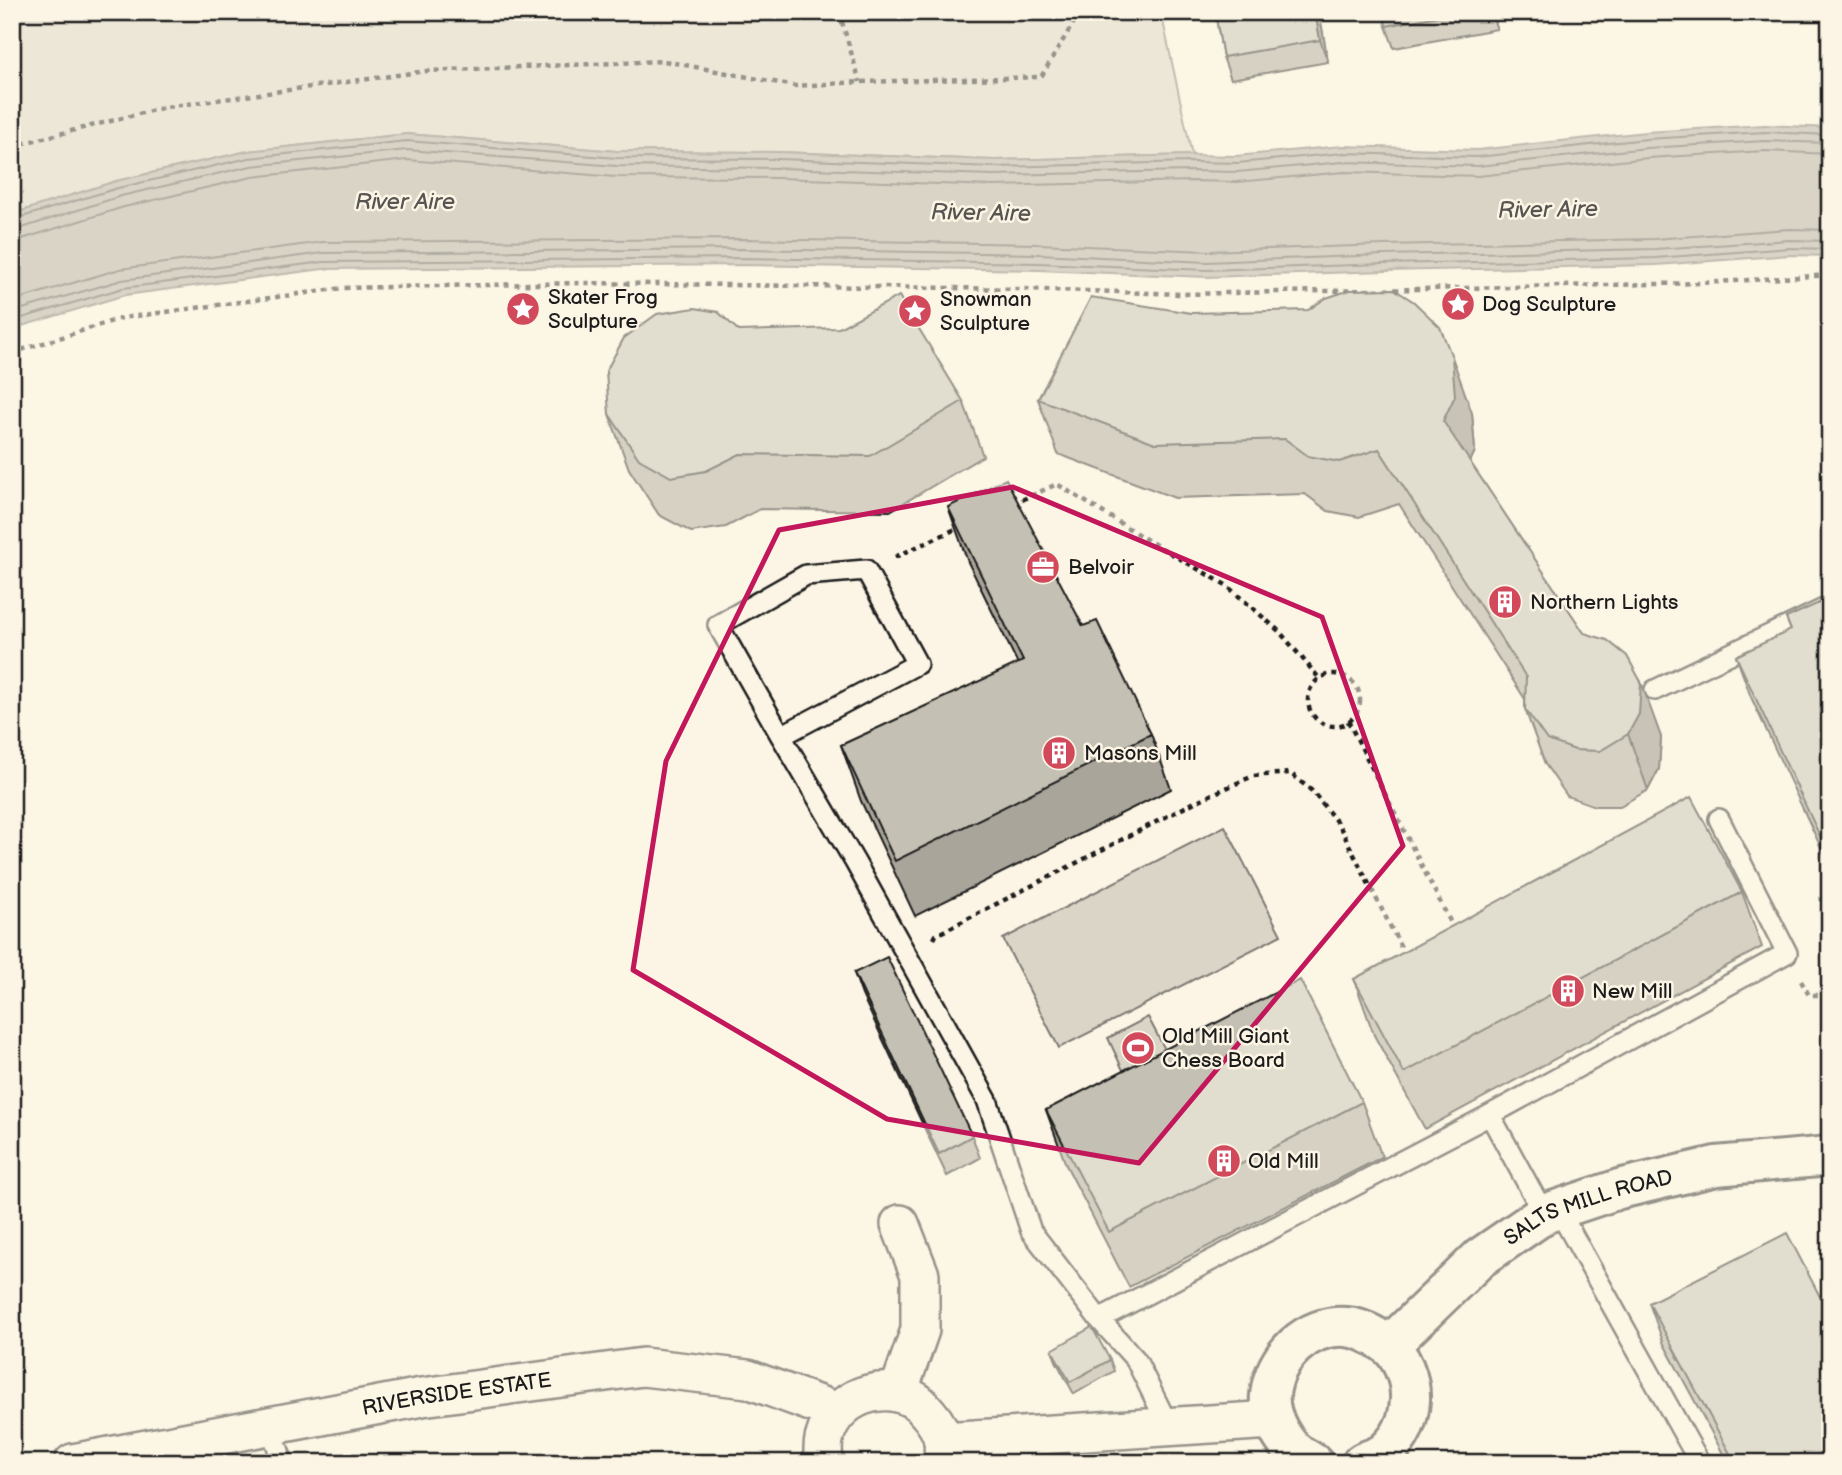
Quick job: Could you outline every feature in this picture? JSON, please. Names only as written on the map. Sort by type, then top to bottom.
[{"type":"street","name":"SALTS MILL ROAD","points":[[1389,1346],[1480,1258],[1551,1211],[1619,1189],[1716,1167],[1830,1156]]},
{"type":"street","points":[[898,1393],[920,1330],[920,1275],[900,1224]]},
{"type":"street","points":[[1313,1463],[1292,1449],[1273,1420],[1269,1396],[1277,1366],[1299,1340],[1321,1330],[1345,1327],[1369,1333],[1389,1346],[1404,1366],[1411,1390],[1410,1410],[1402,1433],[1385,1453],[1362,1463]]},
{"type":"street","name":"RIVERSIDE ESTATE","points":[[95,1461],[422,1397],[643,1367],[748,1379],[838,1412]]},
{"type":"street","points":[[824,1463],[823,1444],[826,1432],[838,1412],[864,1394],[898,1393],[917,1402],[936,1422],[943,1452],[1169,1427],[1273,1420]]},
{"type":"lane","points":[[781,736],[917,664],[866,570],[806,575],[718,625],[781,736],[855,862],[987,1100],[1031,1231],[1099,1320],[1136,1360],[1169,1427]]},
{"type":"lane","points":[[1654,691],[1830,606]]},
{"type":"lane","points":[[1099,1320],[1490,1115],[1787,953],[1719,819]]},
{"type":"lane","points":[[1490,1115],[1551,1211],[1700,1463]]},
{"type":"lane","points":[[270,1426],[283,1463]]},
{"type":"path","points":[[839,12],[860,82]]},
{"type":"path","points":[[12,146],[166,107],[426,71],[664,61],[795,86],[1041,77],[1080,12]]},
{"type":"path","points":[[12,353],[122,318],[343,288],[582,283],[1183,294],[1702,283],[1830,275]]},
{"type":"path","points":[[1006,507],[1057,484],[1143,538],[1226,585],[1279,631],[1319,678]]},
{"type":"path","points":[[866,570],[968,524]]},
{"type":"path","points":[[1332,673],[1345,676],[1355,685],[1360,698],[1357,711],[1348,721],[1336,726],[1322,723],[1312,714],[1307,701],[1310,688],[1319,678],[1332,673]]},
{"type":"path","points":[[1348,721],[1457,935]]},
{"type":"path","points":[[931,945],[936,936],[1197,800],[1253,776],[1290,773],[1312,791],[1339,825],[1407,960]]},
{"type":"highlighted area","points":[[1013,487],[1322,617],[1403,846],[1139,1163],[887,1119],[633,970],[666,761],[779,530]]},
{"type":"shaded area","points":[[12,12],[1161,12],[1192,155],[994,160],[779,152],[617,151],[407,134],[248,151],[116,181],[12,214]]},
{"type":"shaded area","points":[[1225,826],[1281,935],[1059,1048],[1003,939]]},
{"type":"shaded area","name":"Old Mill Giant Chess Board","points":[[1148,1017],[1169,1057],[1127,1079],[1108,1038]]},
{"type":"water","name":"River Aire","points":[[1765,125],[1830,128],[1830,256],[1791,255],[1656,265],[1207,277],[1038,270],[744,265],[323,269],[125,295],[12,329],[12,214],[116,181],[248,151],[407,134],[617,151],[779,152],[994,160],[1236,156],[1342,146],[1477,150],[1646,132]]},
{"type":"building","points":[[1215,12],[1315,12],[1320,40],[1223,57]]},
{"type":"building","points":[[1384,12],[1459,12],[1386,26]]},
{"type":"building","name":"Northern Lights","points":[[1394,289],[1414,302],[1440,327],[1452,357],[1455,396],[1443,421],[1584,633],[1607,640],[1627,656],[1641,682],[1639,714],[1628,734],[1600,751],[1575,750],[1547,740],[1525,709],[1526,677],[1379,449],[1339,462],[1308,456],[1285,439],[1155,443],[1038,399],[1091,297],[1191,313],[1308,310],[1326,298],[1350,290]]},
{"type":"building","points":[[899,296],[963,401],[870,456],[740,454],[706,471],[671,477],[639,459],[609,414],[606,371],[624,338],[657,314],[695,308],[718,312],[739,331],[839,328]]},
{"type":"building","name":"Masons Mill","points":[[1006,479],[1083,626],[1097,621],[1151,734],[895,861],[841,745],[1023,661],[948,507]]},
{"type":"building","points":[[1830,598],[1830,858],[1736,656],[1791,630],[1786,618]]},
{"type":"building","points":[[1691,797],[1742,892],[1404,1073],[1354,979]]},
{"type":"building","points":[[887,957],[972,1136],[939,1154],[854,973]]},
{"type":"building","points":[[1300,980],[1362,1102],[1109,1232],[1046,1110]]},
{"type":"building","points":[[1787,1233],[1830,1316],[1830,1463],[1735,1463],[1649,1303]]},
{"type":"building","points":[[1092,1327],[1110,1360],[1070,1382],[1052,1350]]},
{"type":"place","name":"Dog Sculpture","points":[[1458,304]]},
{"type":"place","name":"Skater Frog Sculpture","points":[[523,309]]},
{"type":"place","name":"Snowman Sculpture","points":[[915,311]]},
{"type":"place","name":"Belvoir","points":[[1043,567]]},
{"type":"place","name":"Northern Lights","points":[[1505,602]]},
{"type":"place","name":"Masons Mill","points":[[1059,753]]},
{"type":"place","name":"New Mill","points":[[1568,991]]},
{"type":"place","name":"Old Mill Giant Chess Board","points":[[1138,1048]]},
{"type":"place","name":"Old Mill","points":[[1224,1161]]}]
